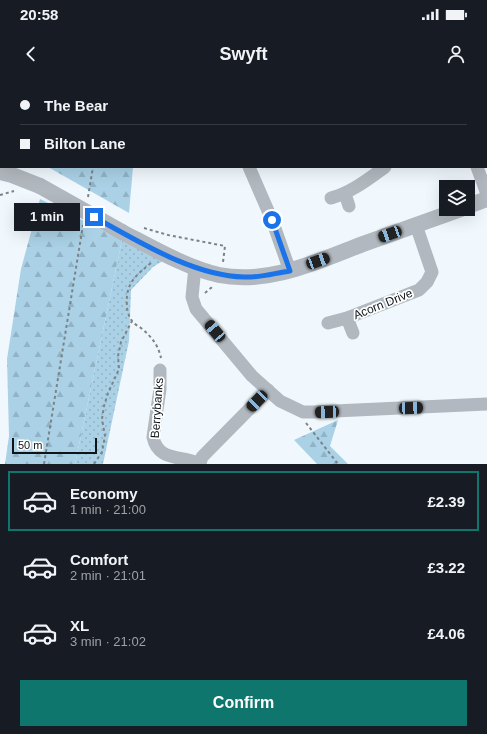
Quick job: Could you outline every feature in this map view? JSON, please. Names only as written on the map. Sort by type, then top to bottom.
[{"type":"street","points":[[249,168],[272,220],[290,271]]},
{"type":"street","points":[[331,198],[347,200],[362,184],[384,168]]},
{"type":"street","points":[[477,168],[487,194]]},
{"type":"street","points":[[0,172],[40,186],[163,254],[194,267],[222,276],[246,278],[290,271],[442,216]]},
{"type":"street","points":[[475,203],[487,199]]},
{"type":"street","name":"Acorn Drive","points":[[328,323],[347,318],[419,290],[427,282],[432,272],[416,226]]},
{"type":"street","points":[[194,267],[192,297],[196,309],[252,376],[280,401],[294,408],[303,412],[313,412],[487,404]]},
{"type":"street","name":"Acorn Drive","points":[[347,318],[353,333]]},
{"type":"street","name":"Berrybanks","points":[[160,364],[160,389],[153,437],[155,444],[159,450],[169,456],[200,464],[202,457],[268,390]]},
{"type":"path","points":[[87,202],[93,168]]},
{"type":"path","points":[[44,464],[83,224]]},
{"type":"path","points":[[141,227],[168,235],[225,246],[222,276]]},
{"type":"path","points":[[160,364],[159,348],[148,334],[132,321],[128,311],[126,297],[131,283],[139,273],[163,254]]},
{"type":"path","points":[[94,464],[102,452],[105,436],[102,419],[104,406],[119,369],[118,356],[121,342],[132,321]]},
{"type":"path","points":[[294,408],[338,464]]},
{"type":"green space","points":[[50,168],[133,168],[129,213]]},
{"type":"green space","points":[[40,199],[122,240],[75,464],[5,464],[9,436],[7,359],[21,269]]},
{"type":"green space","points":[[122,240],[166,259],[153,267],[131,290],[129,341],[103,464],[75,464]]},
{"type":"green space","points":[[338,420],[330,446],[348,464],[317,464],[294,440]]},
{"type":"route","points":[[94,217],[163,254],[194,267],[218,275],[246,278],[290,271],[272,220]]}]
